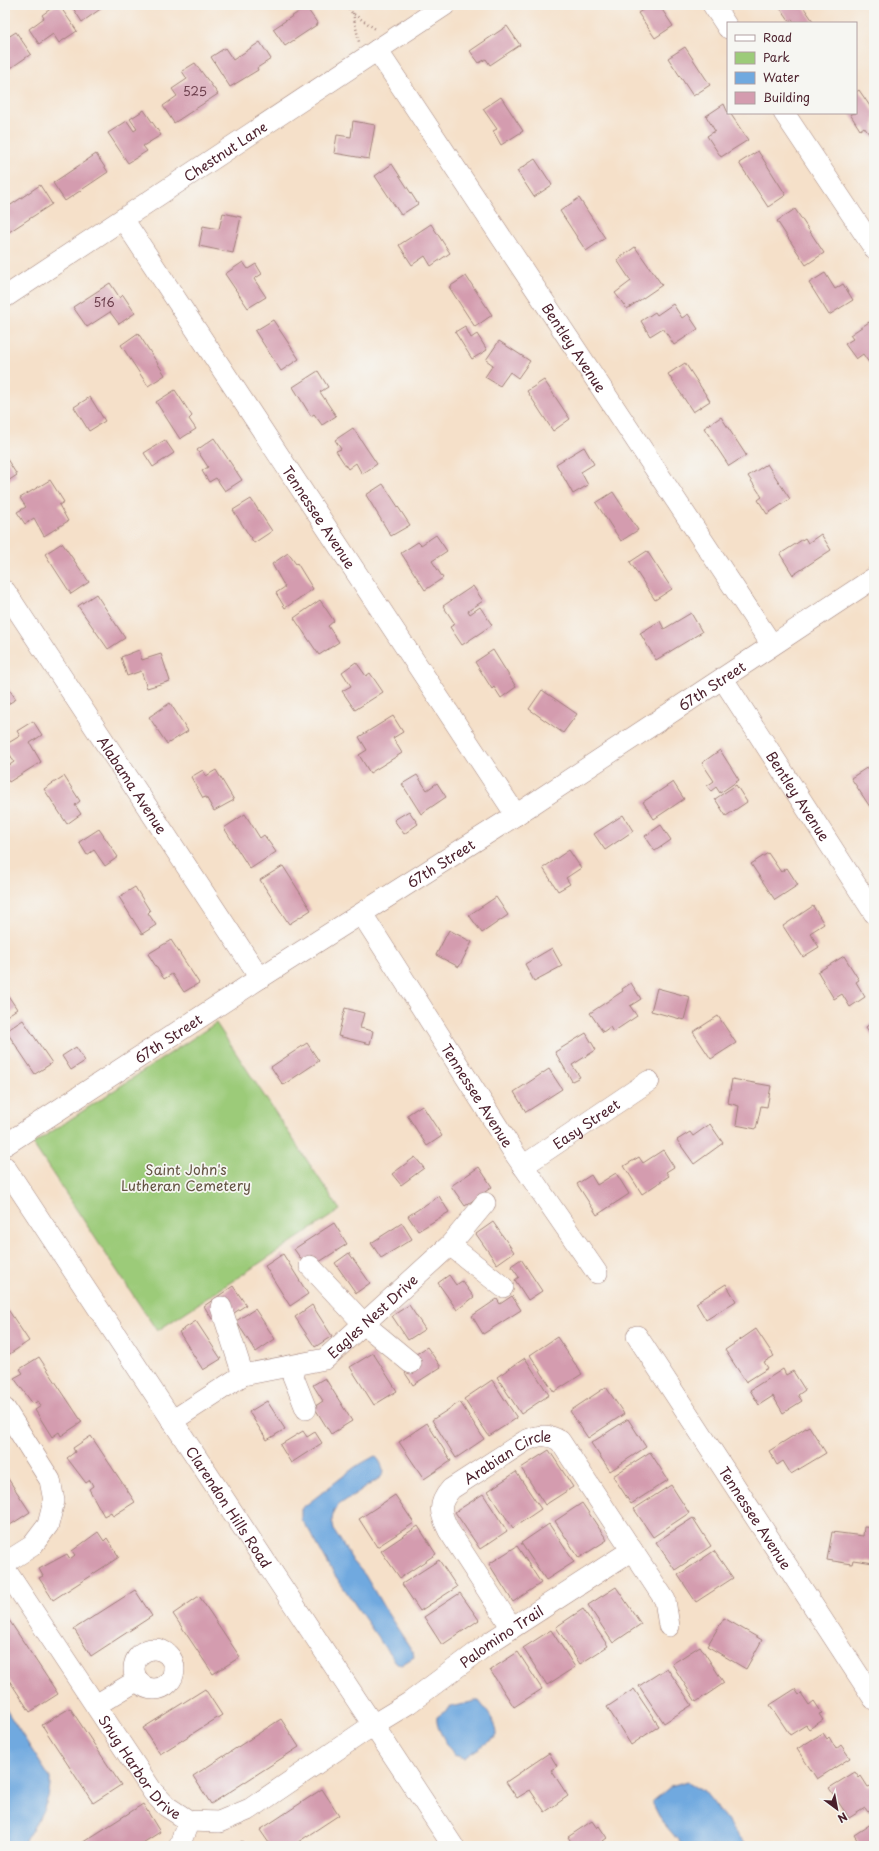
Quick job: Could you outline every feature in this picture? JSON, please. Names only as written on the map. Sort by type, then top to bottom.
[{"type":"street","name":"Chestnut Lane","points":[[5,297],[445,5]]},
{"type":"street","points":[[713,5],[727,26]]},
{"type":"street","name":"Bentley Avenue","points":[[377,50],[772,645]]},
{"type":"street","points":[[785,114],[874,248]]},
{"type":"street","name":"Tennessee Avenue","points":[[123,219],[516,815]]},
{"type":"street","name":"67th Street","points":[[5,1145],[260,978],[516,815],[874,578]]},
{"type":"street","name":"Alabama Avenue","points":[[5,591],[260,978]]},
{"type":"street","name":"Bentley Avenue","points":[[723,678],[874,913]]},
{"type":"street","name":"Tennessee Avenue","points":[[362,914],[523,1166],[596,1273]]},
{"type":"street","name":"Easy Street","points":[[523,1166],[649,1081]]},
{"type":"street","name":"Clarendon Hills Road","points":[[5,1167],[453,1846]]},
{"type":"street","name":"Eagles Nest Drive","points":[[172,1421],[243,1375],[325,1359],[450,1246],[485,1203]]},
{"type":"street","points":[[450,1246],[503,1286]]},
{"type":"street","points":[[310,1266],[364,1324],[411,1363]]},
{"type":"street","points":[[222,1307],[243,1375]]},
{"type":"street","name":"Tennessee Avenue","points":[[637,1336],[874,1699]]},
{"type":"street","points":[[289,1366],[306,1409]]},
{"type":"street","points":[[5,1409],[50,1480],[54,1501],[48,1525],[32,1546],[5,1563]]},
{"type":"street","name":"Arabian Circle","points":[[512,1628],[449,1531],[442,1518],[441,1507],[444,1498],[451,1489],[525,1441],[534,1436],[545,1435],[554,1437],[560,1441],[665,1600],[668,1626]]},
{"type":"street","name":"Palomino Trail","points":[[373,1725],[409,1703],[512,1628],[632,1550]]},
{"type":"street","name":"Snug Harbor Drive","points":[[5,1570],[153,1792],[166,1806],[189,1821],[219,1822],[250,1809],[373,1725]]},
{"type":"street","points":[[96,1705],[138,1680]]},
{"type":"street","points":[[179,1846],[189,1821]]},
{"type":"path","points":[[347,5],[377,50]]},
{"type":"path","points":[[352,13],[377,50]]},
{"type":"green space","name":"Saint John's Lutheran Cemetery","points":[[216,1023],[340,1210],[157,1331],[33,1144]]},
{"type":"water","points":[[375,1456],[380,1461],[384,1472],[381,1477],[340,1504],[334,1510],[332,1520],[334,1530],[353,1561],[365,1575],[386,1611],[413,1652],[414,1657],[401,1665],[396,1662],[383,1645],[332,1571],[309,1530],[301,1520],[301,1509],[355,1467]]},
{"type":"water","points":[[479,1701],[491,1717],[496,1727],[497,1736],[464,1758],[454,1755],[442,1736],[438,1726],[437,1717],[451,1707]]},
{"type":"water","points":[[5,1708],[50,1778],[50,1787],[45,1805],[37,1822],[22,1846],[5,1846]]},
{"type":"water","points":[[688,1782],[704,1791],[747,1846],[683,1846],[661,1820],[652,1802],[670,1787]]},
{"type":"building","points":[[56,5],[59,5],[77,31],[59,43],[53,34],[39,44],[29,29],[44,18],[42,15]]},
{"type":"building","points":[[71,5],[106,5],[82,22]]},
{"type":"building","points":[[650,5],[659,5],[673,26],[655,38],[638,13]]},
{"type":"building","points":[[778,5],[802,5],[813,21],[794,22],[792,19],[789,21]]},
{"type":"building","points":[[306,7],[318,24],[285,46],[273,29]]},
{"type":"building","points":[[507,26],[520,45],[490,65],[486,59],[479,63],[470,51]]},
{"type":"building","points":[[16,32],[31,54],[5,72],[5,39]]},
{"type":"building","points":[[260,42],[271,59],[257,68],[258,70],[230,87],[211,57],[225,48],[233,60]]},
{"type":"building","points":[[685,47],[710,85],[693,96],[668,58]]},
{"type":"building","points":[[195,63],[218,94],[174,123],[163,106],[177,96],[172,89],[187,79],[182,71]]},
{"type":"building","points":[[859,90],[874,112],[874,137],[872,138],[864,127],[860,130],[850,114],[857,114],[857,91]]},
{"type":"building","points":[[501,97],[523,131],[501,145],[493,131],[497,129],[483,109]]},
{"type":"building","points":[[724,104],[727,114],[731,114],[748,140],[721,157],[707,136],[715,131],[706,116]]},
{"type":"building","points":[[144,110],[161,135],[143,146],[147,151],[128,163],[108,133],[127,121],[134,131],[137,129],[130,119]]},
{"type":"building","points":[[353,121],[375,125],[369,159],[334,153],[337,135],[351,137]]},
{"type":"building","points":[[758,151],[786,195],[768,207],[739,163]]},
{"type":"building","points":[[96,154],[108,172],[65,201],[53,183]]},
{"type":"building","points":[[535,159],[552,185],[534,197],[517,171]]},
{"type":"building","points":[[392,164],[418,204],[401,215],[375,176]]},
{"type":"building","points":[[40,185],[52,204],[9,232],[5,227],[5,209]]},
{"type":"building","points":[[579,198],[605,238],[586,251],[560,211]]},
{"type":"building","points":[[795,209],[824,253],[806,265],[777,221]]},
{"type":"building","points":[[223,213],[241,217],[233,253],[199,246],[203,226],[219,229]]},
{"type":"building","points":[[431,224],[450,253],[431,266],[425,256],[412,265],[399,245]]},
{"type":"building","points":[[635,247],[662,285],[627,309],[615,293],[631,281],[617,260]]},
{"type":"building","points":[[243,262],[248,269],[256,264],[262,274],[254,279],[266,297],[248,308],[225,274]]},
{"type":"building","points":[[825,273],[835,289],[843,284],[853,300],[829,315],[809,283]]},
{"type":"building","points":[[466,276],[492,315],[475,327],[449,287]]},
{"type":"building","points":[[110,283],[120,298],[123,295],[135,313],[119,324],[110,312],[87,327],[73,307]]},
{"type":"building","points":[[673,304],[682,318],[688,314],[698,329],[674,345],[663,328],[650,336],[641,321],[655,312],[657,315]]},
{"type":"building","points":[[273,320],[299,359],[281,371],[255,331]]},
{"type":"building","points":[[869,322],[874,329],[874,370],[863,354],[856,359],[845,344],[853,339],[850,335]]},
{"type":"building","points":[[465,326],[471,338],[477,334],[487,350],[472,359],[455,332]]},
{"type":"building","points":[[138,333],[165,375],[148,386],[121,345]]},
{"type":"building","points":[[499,341],[530,361],[518,378],[510,372],[500,386],[485,377],[493,365],[486,360]]},
{"type":"building","points":[[685,363],[710,401],[693,412],[668,374]]},
{"type":"building","points":[[318,371],[328,387],[320,392],[336,416],[322,425],[314,414],[311,416],[293,387]]},
{"type":"building","points":[[544,380],[570,419],[553,431],[527,391]]},
{"type":"building","points":[[175,390],[192,416],[189,419],[196,429],[180,439],[156,402]]},
{"type":"building","points":[[90,397],[105,421],[89,431],[74,407]]},
{"type":"building","points":[[721,417],[746,455],[729,466],[704,428]]},
{"type":"building","points":[[353,428],[377,464],[362,474],[356,463],[348,469],[336,451],[341,449],[335,440]]},
{"type":"building","points":[[214,438],[242,480],[225,491],[216,478],[209,482],[202,471],[208,467],[197,450]]},
{"type":"building","points":[[165,440],[174,453],[153,467],[144,453]]},
{"type":"building","points":[[584,447],[594,464],[581,472],[588,485],[573,494],[556,464]]},
{"type":"building","points":[[5,456],[17,475],[5,483]]},
{"type":"building","points":[[767,464],[790,499],[767,514],[758,500],[762,497],[748,476]]},
{"type":"building","points":[[50,480],[64,502],[59,505],[68,521],[44,536],[34,518],[25,524],[17,512],[26,507],[20,498]]},
{"type":"building","points":[[383,484],[410,525],[391,536],[366,495]]},
{"type":"building","points":[[613,492],[638,530],[621,541],[596,503]]},
{"type":"building","points":[[251,499],[272,531],[254,543],[233,510]]},
{"type":"building","points":[[821,534],[831,550],[793,575],[780,554],[805,538],[808,543]]},
{"type":"building","points":[[436,535],[447,551],[432,561],[443,578],[425,590],[401,553],[418,542],[421,545]]},
{"type":"building","points":[[62,543],[89,582],[71,594],[45,554]]},
{"type":"building","points":[[647,551],[672,589],[655,600],[630,562]]},
{"type":"building","points":[[288,553],[296,564],[297,563],[313,589],[285,608],[276,593],[285,587],[272,564]]},
{"type":"building","points":[[473,586],[483,601],[468,611],[470,614],[480,607],[492,625],[462,645],[450,627],[455,624],[443,606]]},
{"type":"building","points":[[96,594],[125,638],[108,649],[78,606]]},
{"type":"building","points":[[320,600],[334,621],[328,626],[339,642],[319,655],[294,618]]},
{"type":"building","points":[[691,613],[702,632],[656,660],[640,633],[660,621],[664,629]]},
{"type":"building","points":[[139,650],[142,660],[161,654],[170,681],[147,688],[141,671],[127,676],[121,657]]},
{"type":"building","points":[[493,650],[516,687],[501,698],[494,687],[492,689],[475,662]]},
{"type":"building","points":[[356,662],[366,676],[370,673],[383,692],[355,710],[342,691],[351,686],[342,672]]},
{"type":"building","points":[[6,685],[16,699],[5,706],[5,686]]},
{"type":"building","points":[[542,690],[577,714],[563,733],[529,709]]},
{"type":"building","points":[[170,703],[188,731],[167,744],[149,717]]},
{"type":"building","points":[[393,716],[403,732],[393,738],[402,753],[370,773],[359,755],[367,750],[359,737]]},
{"type":"building","points":[[33,721],[42,735],[30,743],[41,762],[9,782],[5,776],[5,768],[14,762],[5,745],[20,736],[17,731]]},
{"type":"building","points":[[720,750],[739,780],[720,793],[716,787],[711,791],[707,786],[714,781],[702,763]]},
{"type":"building","points":[[874,763],[874,813],[851,778]]},
{"type":"building","points":[[203,770],[206,776],[216,770],[234,800],[214,811],[206,797],[203,798],[191,777]]},
{"type":"building","points":[[417,775],[427,790],[437,783],[446,797],[421,814],[402,784]]},
{"type":"building","points":[[64,776],[80,801],[75,805],[81,814],[67,824],[44,789]]},
{"type":"building","points":[[673,782],[684,799],[654,819],[643,802]]},
{"type":"building","points":[[736,785],[747,802],[726,816],[715,799]]},
{"type":"building","points":[[409,811],[418,824],[404,834],[394,820]]},
{"type":"building","points":[[245,814],[260,838],[264,835],[276,852],[250,869],[224,828]]},
{"type":"building","points":[[623,815],[633,831],[605,850],[594,834]]},
{"type":"building","points":[[661,825],[671,840],[655,851],[645,836]]},
{"type":"building","points":[[99,829],[118,857],[105,866],[94,850],[87,855],[79,842]]},
{"type":"building","points":[[569,850],[581,868],[566,878],[570,884],[558,891],[543,868]]},
{"type":"building","points":[[768,853],[781,872],[787,868],[798,885],[775,900],[751,864]]},
{"type":"building","points":[[283,866],[311,910],[289,924],[260,880]]},
{"type":"building","points":[[135,887],[150,911],[148,913],[156,925],[142,934],[119,897]]},
{"type":"building","points":[[496,897],[508,915],[482,933],[469,915]]},
{"type":"building","points":[[813,906],[824,924],[810,933],[819,947],[803,957],[783,926]]},
{"type":"building","points":[[449,930],[472,942],[459,967],[436,955]]},
{"type":"building","points":[[171,940],[199,983],[184,992],[172,974],[164,979],[148,954]]},
{"type":"building","points":[[552,948],[562,966],[534,981],[525,964]]},
{"type":"building","points":[[844,956],[859,980],[856,982],[865,997],[850,1007],[842,994],[834,999],[818,972]]},
{"type":"building","points":[[631,983],[641,999],[630,1006],[637,1016],[613,1032],[610,1027],[603,1032],[590,1013],[623,991],[622,989]]},
{"type":"building","points":[[657,988],[690,997],[684,1020],[651,1011]]},
{"type":"building","points":[[5,991],[17,1009],[5,1017]]},
{"type":"building","points":[[345,1008],[364,1013],[360,1028],[373,1031],[370,1044],[338,1036]]},
{"type":"building","points":[[718,1016],[736,1043],[711,1059],[693,1032]]},
{"type":"building","points":[[23,1020],[52,1063],[35,1074],[6,1031]]},
{"type":"building","points":[[874,1021],[874,1039],[866,1027]]},
{"type":"building","points":[[586,1033],[596,1050],[572,1065],[580,1077],[572,1081],[555,1052]]},
{"type":"building","points":[[307,1043],[319,1061],[283,1085],[271,1067]]},
{"type":"building","points":[[76,1047],[85,1061],[71,1070],[62,1056]]},
{"type":"building","points":[[549,1069],[562,1089],[526,1112],[514,1092]]},
{"type":"building","points":[[732,1079],[771,1086],[767,1107],[761,1106],[756,1129],[736,1125],[739,1106],[728,1103]]},
{"type":"building","points":[[422,1105],[442,1136],[427,1146],[407,1115]]},
{"type":"building","points":[[710,1124],[723,1143],[694,1164],[677,1140],[690,1132],[693,1136]]},
{"type":"building","points":[[663,1150],[674,1167],[666,1172],[669,1176],[642,1194],[624,1166],[639,1157],[643,1163]]},
{"type":"building","points":[[415,1157],[424,1168],[401,1185],[392,1174]]},
{"type":"building","points":[[479,1167],[492,1187],[465,1206],[451,1186]]},
{"type":"building","points":[[616,1173],[629,1194],[597,1215],[577,1184],[591,1175],[597,1185]]},
{"type":"building","points":[[439,1196],[449,1212],[418,1231],[408,1216]]},
{"type":"building","points":[[493,1222],[514,1252],[497,1264],[476,1234]]},
{"type":"building","points":[[334,1223],[347,1244],[316,1264],[303,1262],[294,1249]]},
{"type":"building","points":[[402,1223],[412,1239],[381,1258],[371,1243]]},
{"type":"building","points":[[349,1253],[370,1283],[356,1293],[335,1263]]},
{"type":"building","points":[[283,1254],[308,1294],[290,1306],[265,1266]]},
{"type":"building","points":[[521,1259],[542,1291],[528,1300],[515,1280],[519,1277],[511,1266]]},
{"type":"building","points":[[449,1275],[456,1285],[462,1281],[474,1297],[457,1310],[438,1283]]},
{"type":"building","points":[[726,1284],[736,1301],[706,1320],[696,1303]]},
{"type":"building","points":[[233,1286],[246,1305],[222,1321],[218,1315],[212,1319],[204,1306]]},
{"type":"building","points":[[512,1296],[521,1310],[483,1334],[472,1316],[497,1299],[500,1304]]},
{"type":"building","points":[[5,1305],[29,1341],[8,1355],[5,1351]]},
{"type":"building","points":[[312,1305],[332,1336],[315,1347],[295,1317]]},
{"type":"building","points":[[409,1305],[425,1329],[408,1340],[392,1316]]},
{"type":"building","points":[[255,1309],[275,1339],[256,1352],[236,1321]]},
{"type":"building","points":[[196,1321],[221,1359],[203,1370],[179,1332]]},
{"type":"building","points":[[756,1329],[774,1356],[764,1362],[768,1368],[746,1382],[725,1350]]},
{"type":"building","points":[[557,1337],[582,1374],[554,1392],[530,1355]]},
{"type":"building","points":[[427,1347],[441,1367],[413,1385],[405,1373],[418,1364],[413,1356]]},
{"type":"building","points":[[373,1353],[397,1391],[374,1405],[350,1367]]},
{"type":"building","points":[[39,1357],[82,1422],[61,1436],[59,1432],[52,1437],[35,1410],[41,1406],[38,1401],[33,1404],[14,1378],[23,1373],[20,1369]]},
{"type":"building","points":[[525,1358],[549,1395],[521,1414],[497,1377]]},
{"type":"building","points":[[783,1369],[786,1375],[793,1371],[805,1390],[798,1395],[802,1401],[783,1413],[773,1396],[759,1405],[750,1390]]},
{"type":"building","points":[[325,1378],[352,1421],[331,1434],[314,1407],[323,1401],[313,1385]]},
{"type":"building","points":[[492,1380],[517,1418],[489,1436],[464,1399]]},
{"type":"building","points":[[606,1387],[624,1414],[588,1438],[570,1411]]},
{"type":"building","points":[[267,1401],[285,1429],[267,1440],[249,1412]]},
{"type":"building","points":[[460,1402],[484,1439],[456,1458],[432,1420]]},
{"type":"building","points":[[628,1419],[646,1447],[610,1471],[591,1443]]},
{"type":"building","points":[[427,1423],[451,1461],[424,1479],[399,1442]]},
{"type":"building","points":[[809,1426],[826,1453],[791,1474],[783,1461],[777,1465],[769,1451]]},
{"type":"building","points":[[303,1431],[307,1437],[315,1432],[322,1443],[291,1463],[280,1445]]},
{"type":"building","points":[[91,1436],[135,1502],[113,1516],[111,1512],[104,1516],[89,1489],[93,1486],[90,1480],[86,1483],[67,1458],[75,1452],[73,1448]]},
{"type":"building","points":[[549,1450],[573,1487],[545,1505],[521,1468]]},
{"type":"building","points":[[650,1452],[668,1480],[631,1504],[613,1476]]},
{"type":"building","points":[[516,1472],[541,1509],[513,1528],[488,1491]]},
{"type":"building","points":[[5,1474],[30,1512],[7,1527],[5,1524]]},
{"type":"building","points":[[671,1485],[689,1513],[653,1537],[634,1509]]},
{"type":"building","points":[[483,1494],[507,1531],[480,1549],[455,1512]]},
{"type":"building","points":[[395,1495],[414,1523],[377,1547],[359,1519]]},
{"type":"building","points":[[582,1503],[607,1540],[579,1558],[555,1521]]},
{"type":"building","points":[[693,1518],[711,1546],[675,1570],[656,1542]]},
{"type":"building","points":[[549,1524],[574,1562],[546,1580],[521,1543]]},
{"type":"building","points":[[418,1526],[436,1554],[400,1578],[381,1551]]},
{"type":"building","points":[[864,1527],[874,1528],[874,1563],[853,1560],[852,1564],[827,1560],[832,1532],[863,1536]]},
{"type":"building","points":[[98,1532],[104,1541],[107,1538],[119,1557],[53,1600],[39,1578],[43,1576],[39,1569],[67,1554],[70,1559],[75,1555],[72,1551]]},
{"type":"building","points":[[517,1546],[541,1583],[513,1602],[489,1564]]},
{"type":"building","points":[[714,1551],[733,1578],[696,1602],[678,1575]]},
{"type":"building","points":[[439,1560],[457,1587],[420,1611],[402,1584]]},
{"type":"building","points":[[616,1587],[641,1624],[613,1643],[588,1605]]},
{"type":"building","points":[[135,1590],[152,1616],[91,1656],[74,1629]]},
{"type":"building","points":[[460,1593],[479,1620],[442,1645],[424,1617]]},
{"type":"building","points":[[199,1596],[240,1657],[213,1674],[173,1614]]},
{"type":"building","points":[[583,1609],[608,1646],[580,1664],[556,1627]]},
{"type":"building","points":[[5,1614],[58,1694],[30,1712],[5,1674]]},
{"type":"building","points":[[724,1618],[762,1640],[746,1669],[707,1646]]},
{"type":"building","points":[[551,1630],[575,1667],[547,1685],[523,1648]]},
{"type":"building","points":[[700,1646],[724,1683],[696,1702],[672,1664]]},
{"type":"building","points":[[518,1652],[542,1689],[514,1707],[490,1670]]},
{"type":"building","points":[[667,1668],[692,1705],[664,1723],[639,1686]]},
{"type":"building","points":[[205,1689],[222,1715],[160,1754],[143,1728]]},
{"type":"building","points":[[634,1689],[659,1726],[631,1745],[607,1707]]},
{"type":"building","points":[[795,1689],[799,1695],[801,1693],[809,1705],[814,1701],[822,1713],[819,1714],[823,1720],[809,1729],[806,1725],[790,1735],[770,1705]]},
{"type":"building","points":[[70,1708],[121,1785],[93,1803],[42,1725]]},
{"type":"building","points":[[281,1719],[299,1747],[211,1804],[193,1776]]},
{"type":"building","points":[[823,1733],[827,1739],[829,1737],[836,1749],[841,1745],[850,1758],[817,1779],[797,1749]]},
{"type":"building","points":[[549,1753],[557,1766],[551,1770],[568,1796],[545,1812],[530,1790],[517,1798],[506,1782]]},
{"type":"building","points":[[855,1772],[859,1778],[861,1776],[868,1787],[874,1785],[874,1809],[868,1812],[865,1808],[849,1818],[829,1788]]},
{"type":"building","points":[[322,1789],[339,1815],[292,1846],[271,1846],[260,1830]]},
{"type":"building","points":[[143,1804],[160,1832],[138,1846],[77,1846]]},
{"type":"building","points":[[592,1821],[597,1828],[599,1826],[607,1838],[603,1841],[607,1846],[574,1846],[568,1837]]},
{"type":"building","points":[[874,1822],[874,1846],[861,1846],[854,1835]]},
{"type":"building","points":[[242,1841],[245,1846],[235,1846]]}]
